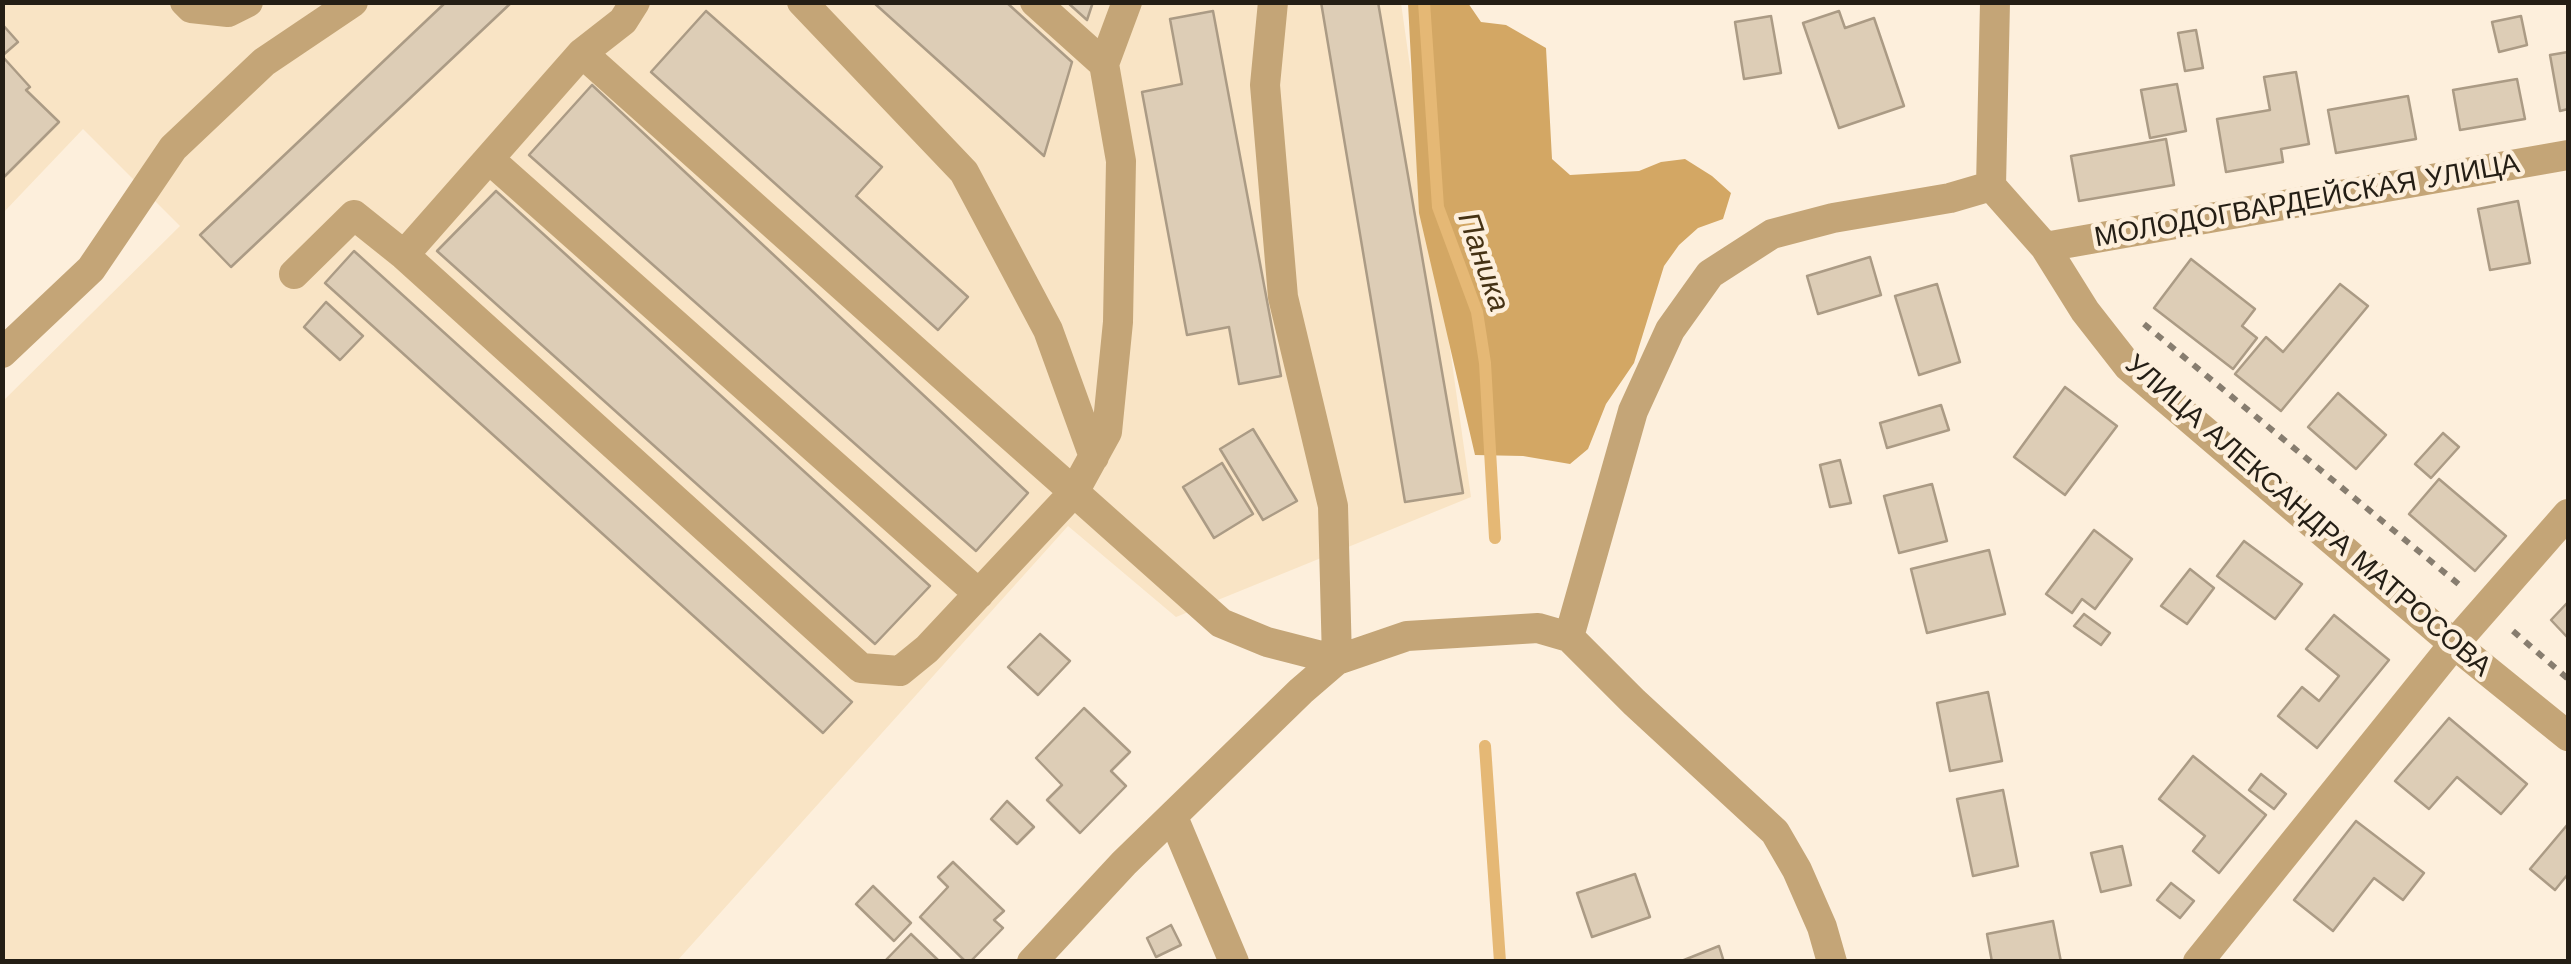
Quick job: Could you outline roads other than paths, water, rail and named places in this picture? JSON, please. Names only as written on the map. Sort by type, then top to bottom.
[{"type":"street","points":[[185,2],[191,8],[228,12],[248,2]]},
{"type":"street","points":[[2,353],[91,269],[172,148],[264,62],[353,2]]},
{"type":"street","points":[[404,255],[582,52],[622,22],[635,2]]},
{"type":"street","points":[[802,2],[964,172],[1048,330],[1094,458]]},
{"type":"street","points":[[1035,2],[1104,64]]},
{"type":"street","points":[[294,274],[354,215],[404,255],[862,668],[900,671],[928,649],[1074,492],[1108,432],[1118,322],[1121,161],[1104,64],[1127,2]]},
{"type":"street","points":[[1273,2],[1266,85],[1284,297],[1333,506],[1337,660]]},
{"type":"street","points":[[1570,637],[1633,412],[1670,330],[1710,274],[1772,234],[1991,186],[1995,2]]},
{"type":"street","points":[[582,52],[1221,623],[1267,642],[1337,660]]},
{"type":"street","name":"МОЛОДОГВАРДЕЙСКАЯ УЛИЦА","points":[[2045,247],[2568,155]]},
{"type":"street","points":[[489,159],[979,594]]},
{"type":"street","name":"УЛИЦА АЛЕКСАНДРА МАТРОСОВА","points":[[1991,186],[2045,247],[2085,311],[2128,366],[2568,736]]},
{"type":"street","points":[[2198,962],[2454,644],[2568,514]]},
{"type":"street","points":[[1032,962],[1124,863],[1337,660],[1406,636],[1538,628],[1570,637],[1775,832],[1822,926],[1832,962]]},
{"type":"street","points":[[1173,817],[1234,962]]},
{"type":"waterway","name":"Паника","points":[[1424,2],[1438,207],[1477,312],[1485,363],[1495,538]]},
{"type":"waterway","name":"Паника","points":[[1485,746],[1500,962]]}]
